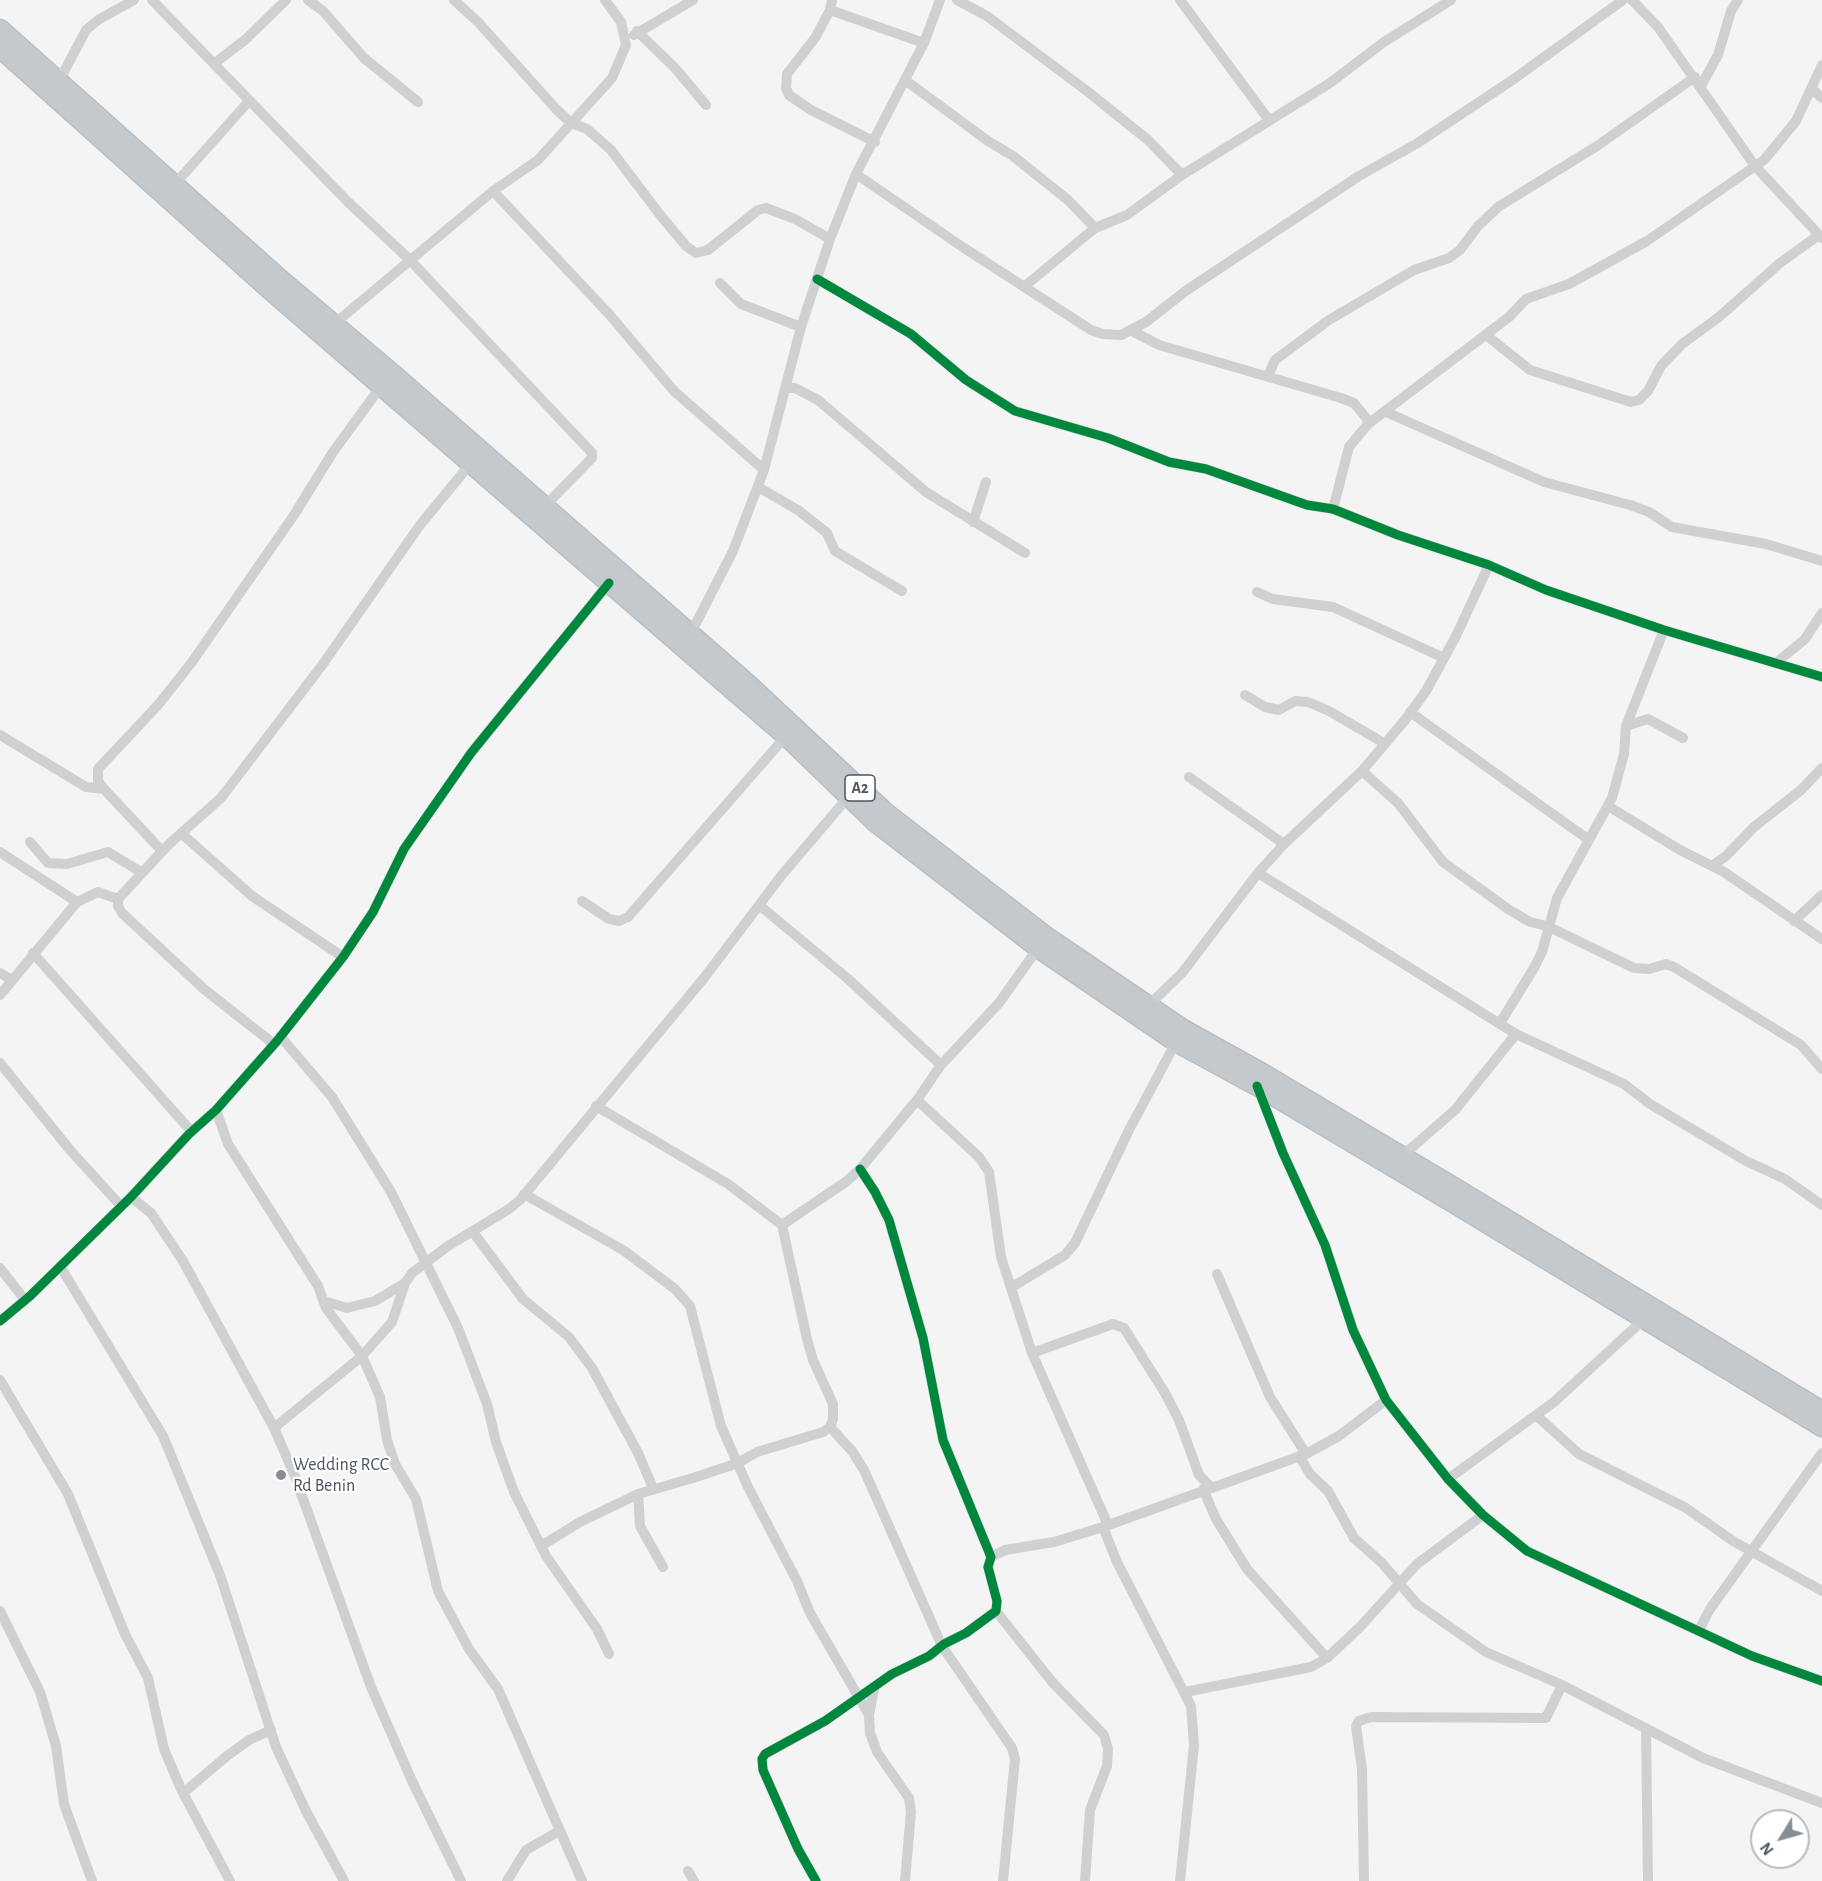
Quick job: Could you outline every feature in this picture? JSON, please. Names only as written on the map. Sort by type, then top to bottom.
[{"type":"highway","name":"A2","points":[[0,29],[543,508],[795,726],[885,812],[1047,937],[1147,1007],[1401,1157],[1822,1414]]},
{"type":"highway","name":"A2","points":[[0,48],[139,175],[786,736],[875,822],[1038,948],[1176,1041],[1257,1086],[1455,1204],[1643,1320],[1822,1414]]},
{"type":"street","points":[[59,81],[87,30],[98,20],[134,0]]},
{"type":"street","points":[[152,0],[348,202],[409,260],[594,455],[543,508]]},
{"type":"street","points":[[215,63],[246,39],[286,0]]},
{"type":"street","points":[[308,0],[323,11],[364,57],[418,102]]},
{"type":"street","points":[[454,0],[478,22],[541,94],[572,123],[587,129],[611,150],[673,231],[686,246],[696,253],[708,250],[759,210],[766,208],[795,219],[830,239]]},
{"type":"street","points":[[605,0],[621,22],[626,45]]},
{"type":"street","points":[[334,324],[493,191],[538,160],[612,78],[626,45],[637,31],[693,0]]},
{"type":"street","points":[[690,635],[733,551],[758,487],[787,388],[801,327],[830,239],[856,174],[924,43],[940,0]]},
{"type":"street","points":[[957,0],[987,16],[1087,91],[1148,140],[1182,175]]},
{"type":"street","points":[[1180,0],[1269,120]]},
{"type":"street","points":[[1025,286],[1095,228],[1127,215],[1182,175],[1330,83],[1384,42],[1451,0]]},
{"type":"street","points":[[856,174],[964,248],[1091,330],[1115,335],[1130,330],[1359,176],[1416,144],[1514,80],[1623,0]]},
{"type":"street","points":[[1486,334],[1530,370],[1621,401],[1639,400],[1648,390],[1661,366],[1682,344],[1719,317],[1780,263],[1821,237],[1755,166],[1658,27],[1632,0]]},
{"type":"street","points":[[1268,376],[1275,360],[1329,320],[1414,270],[1449,258],[1460,250],[1478,226],[1498,207],[1698,82],[1715,63],[1731,11],[1738,0]]},
{"type":"street","points":[[874,142],[819,115],[789,95],[786,88],[787,74],[815,38],[831,5],[924,43]]},
{"type":"street","points":[[637,31],[675,68],[706,105]]},
{"type":"street","points":[[1333,509],[1349,447],[1370,423],[1486,334],[1526,299],[1569,284],[1647,241],[1755,166],[1787,135],[1822,65]]},
{"type":"street","points":[[905,80],[988,141],[1013,156],[1068,200],[1095,228]]},
{"type":"street","points":[[1812,89],[1822,98]]},
{"type":"street","points":[[175,184],[249,101]]},
{"type":"street","points":[[493,191],[609,314],[674,391],[764,470]]},
{"type":"street","points":[[818,279],[911,334],[966,380],[1016,411],[1108,438],[1169,462],[1206,470],[1291,501],[1333,509],[1398,535],[1488,565],[1546,590],[1664,630],[1822,677]]},
{"type":"street","points":[[720,283],[741,304],[801,327]]},
{"type":"street","points":[[1130,330],[1159,345],[1268,376],[1354,404],[1370,423]]},
{"type":"street","points":[[162,851],[104,789],[98,781],[98,769],[158,705],[192,662],[288,524],[357,418],[382,385]]},
{"type":"street","points":[[787,388],[795,388],[818,400],[926,492],[1025,552]]},
{"type":"street","points":[[1386,412],[1544,482],[1630,505],[1649,512],[1672,527],[1766,544],[1822,561]]},
{"type":"street","points":[[471,463],[420,525],[323,664],[241,773],[214,806],[181,833],[141,872],[118,899],[118,906],[122,913],[223,1005],[277,1040],[332,1097],[392,1192],[446,1299],[487,1404],[496,1442],[514,1492],[541,1546],[597,1629],[609,1654]]},
{"type":"street","points":[[973,522],[986,483]]},
{"type":"street","points":[[758,487],[798,510],[827,533],[833,548],[846,558],[902,591]]},
{"type":"street","points":[[1147,1007],[1182,973],[1258,873],[1284,844],[1362,771],[1410,712],[1426,691],[1444,658],[1488,565]]},
{"type":"street","points":[[0,1321],[131,1197],[216,1110],[277,1040],[343,957],[373,912],[404,849],[471,753],[609,583]]},
{"type":"street","points":[[1257,592],[1283,601],[1333,607],[1444,658]]},
{"type":"street","points":[[1776,663],[1805,639],[1822,613]]},
{"type":"street","points":[[1500,1023],[1542,952],[1547,926],[1557,898],[1608,806],[1617,784],[1626,726],[1664,630]]},
{"type":"street","points":[[1245,695],[1265,707],[1279,710],[1295,701],[1308,702],[1339,716],[1384,743]]},
{"type":"street","points":[[1410,712],[1589,840]]},
{"type":"street","points":[[1626,726],[1648,718],[1683,738]]},
{"type":"street","points":[[0,735],[86,787],[104,789]]},
{"type":"street","points":[[582,901],[609,919],[619,921],[628,917],[786,736]]},
{"type":"street","points":[[1712,867],[1754,827],[1792,798],[1822,768]]},
{"type":"street","points":[[1362,771],[1398,803],[1431,850],[1456,873],[1515,914],[1530,922],[1547,926],[1634,968],[1649,969],[1666,963],[1674,967],[1802,1045],[1822,1069]]},
{"type":"street","points":[[1189,777],[1284,844]]},
{"type":"street","points":[[324,1301],[347,1308],[375,1301],[405,1282],[427,1262],[509,1209],[704,978],[759,905],[849,796]]},
{"type":"street","points":[[1608,806],[1724,872],[1822,939]]},
{"type":"street","points":[[181,833],[252,896],[343,957]]},
{"type":"street","points":[[30,842],[48,863],[67,864],[108,852],[141,872]]},
{"type":"street","points":[[0,852],[77,902]]},
{"type":"street","points":[[1258,873],[1516,1034],[1624,1084],[1650,1104],[1746,1161],[1785,1179],[1822,1205]]},
{"type":"street","points":[[0,995],[77,902],[98,892],[118,899]]},
{"type":"street","points":[[1794,921],[1822,896]]},
{"type":"street","points":[[759,905],[847,978],[941,1065]]},
{"type":"street","points":[[782,1226],[847,1182],[860,1169],[917,1100],[941,1065],[999,1003],[1038,948]]},
{"type":"street","points":[[33,953],[192,1132]]},
{"type":"street","points":[[0,973],[12,980]]},
{"type":"street","points":[[1401,1157],[1455,1110],[1516,1034]]},
{"type":"street","points":[[1012,1287],[1065,1255],[1075,1243],[1129,1130],[1176,1041]]},
{"type":"street","points":[[0,1063],[70,1150],[121,1206]]},
{"type":"street","points":[[1257,1086],[1283,1153],[1324,1245],[1353,1330],[1386,1400],[1448,1479],[1483,1515],[1536,1555],[1752,1656],[1822,1681]]},
{"type":"street","points":[[917,1100],[988,1168],[998,1242],[1032,1353],[1105,1526],[1121,1572],[1191,1706],[1195,1733],[1191,1791],[1180,1881]]},
{"type":"street","points":[[596,1106],[728,1184],[782,1226],[813,1360],[833,1404],[830,1427],[852,1451],[864,1470],[942,1646],[1011,1748],[1015,1759],[1003,1881]]},
{"type":"street","points":[[216,1110],[228,1144],[318,1286],[324,1301],[362,1356],[380,1397],[387,1440],[395,1464],[416,1499],[438,1590],[469,1649],[498,1689],[582,1881]]},
{"type":"street","points":[[860,1169],[876,1192],[889,1220],[923,1338],[943,1440],[991,1557]]},
{"type":"street","points":[[524,1194],[623,1250],[684,1298],[695,1319],[721,1426],[810,1613],[869,1715]]},
{"type":"street","points":[[131,1197],[152,1214],[183,1261],[274,1428],[294,1474],[370,1687],[461,1881]]},
{"type":"street","points":[[473,1232],[523,1299],[569,1337],[592,1368],[638,1453],[653,1488]]},
{"type":"street","points":[[60,1266],[163,1436],[220,1575],[271,1730],[306,1811],[344,1881]]},
{"type":"street","points":[[0,1268],[25,1299]]},
{"type":"street","points":[[1217,1274],[1270,1396],[1310,1474],[1328,1491],[1347,1530],[1382,1563],[1417,1604],[1486,1652],[1562,1685],[1716,1763],[1822,1803]]},
{"type":"street","points":[[274,1428],[362,1356],[392,1322],[405,1282]]},
{"type":"street","points":[[1448,1479],[1537,1416],[1643,1320]]},
{"type":"street","points":[[1032,1353],[1113,1324],[1124,1328],[1179,1420],[1216,1519],[1248,1569],[1326,1658]]},
{"type":"street","points":[[0,1380],[68,1494],[125,1634],[148,1678],[157,1710],[157,1727],[183,1793],[230,1881]]},
{"type":"street","points":[[1085,1881],[1090,1810],[1107,1766],[1108,1749],[1104,1735],[1053,1683],[996,1611],[996,1591],[987,1567],[991,1557],[1005,1550],[1054,1542],[1105,1526],[1302,1455],[1339,1436],[1386,1400]]},
{"type":"street","points":[[1537,1416],[1579,1454],[1686,1508],[1714,1529],[1822,1591]]},
{"type":"street","points":[[541,1546],[580,1522],[638,1494],[693,1478],[738,1462],[757,1452],[814,1435],[830,1427]]},
{"type":"street","points":[[1699,1630],[1710,1609],[1822,1453]]},
{"type":"street","points":[[638,1494],[640,1526],[663,1567]]},
{"type":"street","points":[[1185,1692],[1311,1667],[1326,1658],[1378,1609],[1398,1583],[1417,1564],[1483,1515]]},
{"type":"street","points":[[0,1611],[40,1692],[56,1746],[64,1804],[92,1881]]},
{"type":"street","points":[[816,1881],[780,1809],[763,1770],[762,1759],[771,1748],[825,1722],[892,1674],[929,1656],[996,1611]]},
{"type":"street","points":[[1364,1881],[1362,1768],[1356,1726],[1359,1721],[1371,1717],[1546,1718],[1562,1685]]},
{"type":"street","points":[[874,1689],[869,1715],[870,1733],[877,1752],[909,1798],[911,1812],[905,1881]]},
{"type":"street","points":[[1646,1728],[1648,1881]]},
{"type":"street","points":[[183,1793],[226,1756],[249,1740],[271,1730]]},
{"type":"street","points":[[507,1881],[526,1850],[559,1830]]},
{"type":"cycle path","points":[[817,279],[911,334],[966,380],[1015,411],[1108,438],[1169,462],[1206,469],[1307,505],[1333,509],[1398,535],[1489,565],[1546,590],[1664,630],[1822,677]]},
{"type":"cycle path","points":[[0,1321],[30,1296],[131,1197],[189,1134],[216,1110],[277,1041],[343,957],[373,912],[404,849],[471,753],[609,583]]},
{"type":"cycle path","points":[[1257,1086],[1283,1153],[1325,1245],[1353,1330],[1386,1400],[1448,1479],[1483,1515],[1527,1551],[1752,1656],[1822,1681]]},
{"type":"cycle path","points":[[816,1881],[798,1849],[763,1770],[762,1759],[765,1754],[825,1721],[892,1674],[929,1656],[944,1644],[966,1633],[996,1611],[997,1601],[988,1567],[991,1557],[943,1440],[923,1338],[889,1220],[860,1169]]},
{"type":"place","name":"Wedding RCC Rd Benin","points":[[281,1475]]}]
